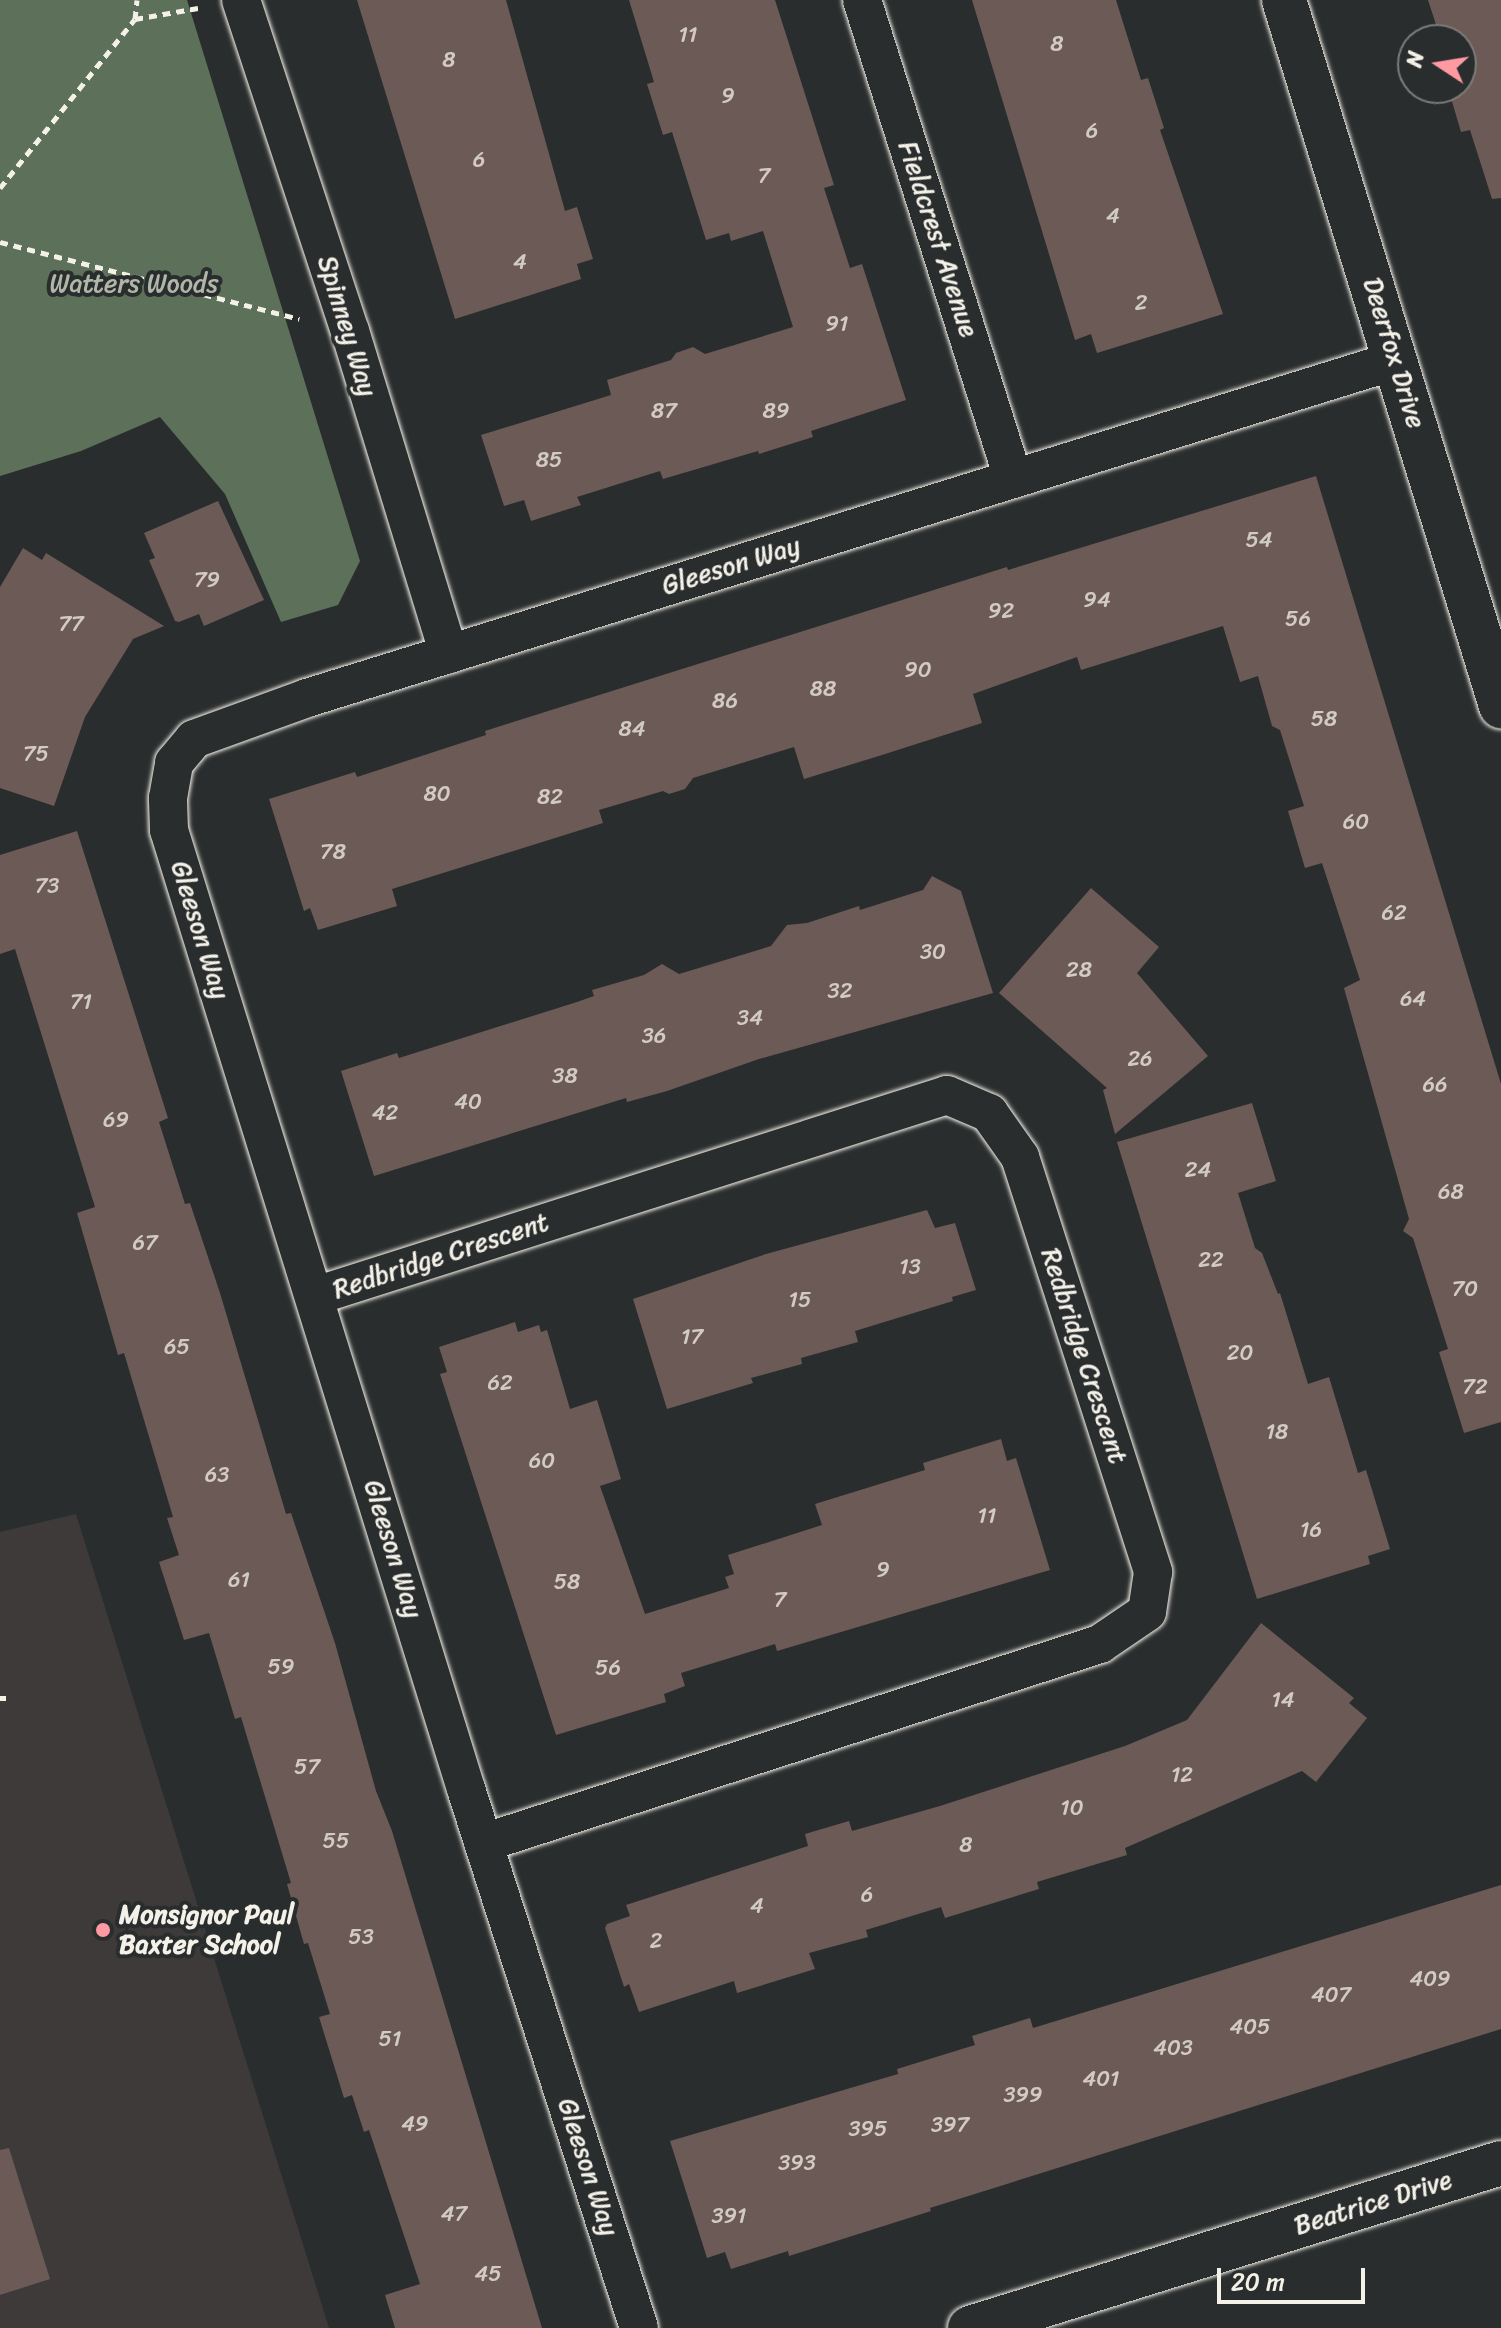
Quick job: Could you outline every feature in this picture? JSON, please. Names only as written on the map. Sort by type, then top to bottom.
[{"type":"street","name":"Spinney Way","points":[[241,0],[350,331],[449,654]]},
{"type":"street","name":"Fieldcrest Avenue","points":[[862,0],[1013,478]]},
{"type":"street","name":"Deerfox Drive","points":[[1284,0],[1501,706]]},
{"type":"street","name":"Gleeson Way","points":[[639,2328],[483,1843],[169,830],[168,798],[174,763],[194,739],[226,724],[1397,360]]},
{"type":"street","name":"Redbridge Crescent","points":[[315,1296],[947,1095],[989,1113],[1020,1157],[1153,1572],[1147,1612],[1100,1644],[483,1843]]},
{"type":"street","name":"Beatrice Drive","points":[[970,2328],[1501,2163]]},
{"type":"path","points":[[0,188],[135,19],[137,0]]},
{"type":"path","points":[[135,19],[202,7]]},
{"type":"path","points":[[0,242],[350,331]]},
{"type":"shaded area","name":"Monsignor Paul Baxter School","points":[[76,1514],[329,2328],[0,2328],[0,1532]]},
{"type":"green space","name":"Watters Woods","points":[[0,0],[187,0],[360,561],[338,605],[281,622],[225,494],[160,417],[81,451],[0,476]]},
{"type":"building","points":[[357,0],[506,0],[565,211],[577,207],[593,259],[577,264],[581,279],[455,319]]},
{"type":"building","points":[[629,0],[775,0],[834,185],[824,188],[850,268],[862,264],[906,400],[811,431],[813,437],[759,454],[758,451],[663,479],[660,471],[577,497],[581,505],[531,521],[524,500],[504,506],[481,435],[611,395],[607,380],[671,360],[676,353],[693,347],[705,354],[793,327],[763,231],[731,241],[729,233],[706,240],[672,132],[663,135],[647,84],[654,82]]},
{"type":"building","points":[[972,0],[1116,0],[1141,80],[1148,78],[1164,128],[1160,130],[1223,314],[1097,353],[1091,334],[1075,340]]},
{"type":"building","points":[[1428,0],[1501,0],[1501,198],[1492,199],[1470,130],[1461,132],[1453,104],[1477,104],[1477,24],[1436,24]]},
{"type":"building","points":[[1316,476],[1501,1084],[1501,1422],[1464,1433],[1439,1352],[1448,1349],[1413,1238],[1403,1231],[1409,1219],[1344,988],[1360,980],[1322,863],[1305,868],[1288,811],[1304,806],[1280,730],[1272,726],[1258,676],[1240,682],[1223,626],[1081,670],[1077,657],[973,694],[982,723],[804,779],[794,747],[693,778],[685,789],[669,794],[663,791],[599,810],[603,823],[392,889],[397,906],[318,930],[310,908],[304,911],[269,799],[355,772],[357,777],[486,735],[485,731],[1007,567],[1008,570]]},
{"type":"building","points":[[218,501],[264,600],[204,626],[199,614],[175,621],[149,560],[155,558],[144,533]]},
{"type":"building","points":[[23,548],[42,560],[46,553],[164,626],[133,639],[85,717],[54,806],[0,788],[0,587]]},
{"type":"building","points":[[77,831],[168,1118],[159,1122],[185,1204],[190,1203],[220,1293],[286,1514],[291,1513],[335,1643],[376,1791],[392,1831],[542,2328],[395,2328],[385,2295],[420,2284],[369,2130],[364,2132],[352,2095],[344,2098],[319,2017],[330,2014],[308,1943],[304,1944],[287,1884],[291,1883],[241,1717],[235,1719],[209,1633],[184,1640],[159,1562],[179,1555],[167,1518],[173,1517],[124,1353],[118,1355],[77,1213],[95,1207],[15,949],[0,954],[0,855]]},
{"type":"building","points":[[932,876],[961,891],[993,993],[759,1059],[667,1091],[627,1102],[626,1098],[374,1176],[341,1071],[397,1053],[399,1058],[577,1002],[594,996],[592,990],[644,975],[662,964],[679,974],[771,946],[787,925],[807,923],[859,906],[860,910],[923,890]]},
{"type":"building","points":[[1091,888],[1159,947],[1137,973],[1208,1056],[1115,1134],[1103,1090],[1107,1088],[999,993]]},
{"type":"building","points":[[1252,1103],[1276,1181],[1238,1193],[1255,1248],[1262,1253],[1280,1293],[1308,1384],[1329,1377],[1358,1473],[1366,1470],[1390,1549],[1368,1556],[1370,1564],[1257,1599],[1117,1142]]},
{"type":"building","points":[[927,1210],[935,1228],[955,1223],[976,1290],[952,1297],[953,1301],[855,1331],[858,1342],[801,1358],[802,1364],[751,1378],[753,1383],[667,1409],[633,1299],[766,1254]]},
{"type":"building","points":[[515,1322],[518,1332],[539,1325],[541,1332],[547,1330],[570,1409],[597,1400],[621,1479],[600,1486],[645,1614],[729,1588],[725,1577],[734,1574],[728,1555],[822,1525],[815,1504],[925,1470],[923,1463],[1001,1439],[1007,1461],[1016,1458],[1050,1570],[777,1651],[775,1644],[681,1673],[685,1686],[664,1694],[666,1702],[556,1735],[440,1374],[447,1372],[439,1347]]},
{"type":"building","points":[[1261,1623],[1354,1698],[1349,1703],[1367,1718],[1316,1782],[1302,1771],[1125,1848],[1127,1855],[1037,1882],[1039,1889],[945,1918],[941,1907],[866,1930],[868,1937],[809,1953],[815,1969],[737,1993],[734,1981],[639,2012],[629,1984],[624,1987],[605,1928],[607,1924],[630,1916],[626,1905],[808,1846],[805,1834],[849,1821],[852,1831],[940,1806],[1125,1746],[1187,1720]]},
{"type":"building","points":[[1501,1885],[1501,2029],[930,2208],[931,2211],[789,2256],[788,2251],[731,2269],[725,2252],[707,2258],[670,2141],[898,2074],[897,2069],[975,2045],[972,2036],[1030,2018],[1033,2028]]},
{"type":"building","points":[[9,2148],[50,2279],[0,2295],[0,2150]]},
{"type":"place","name":"Monsignor Paul Baxter School","points":[[103,1930]]}]
